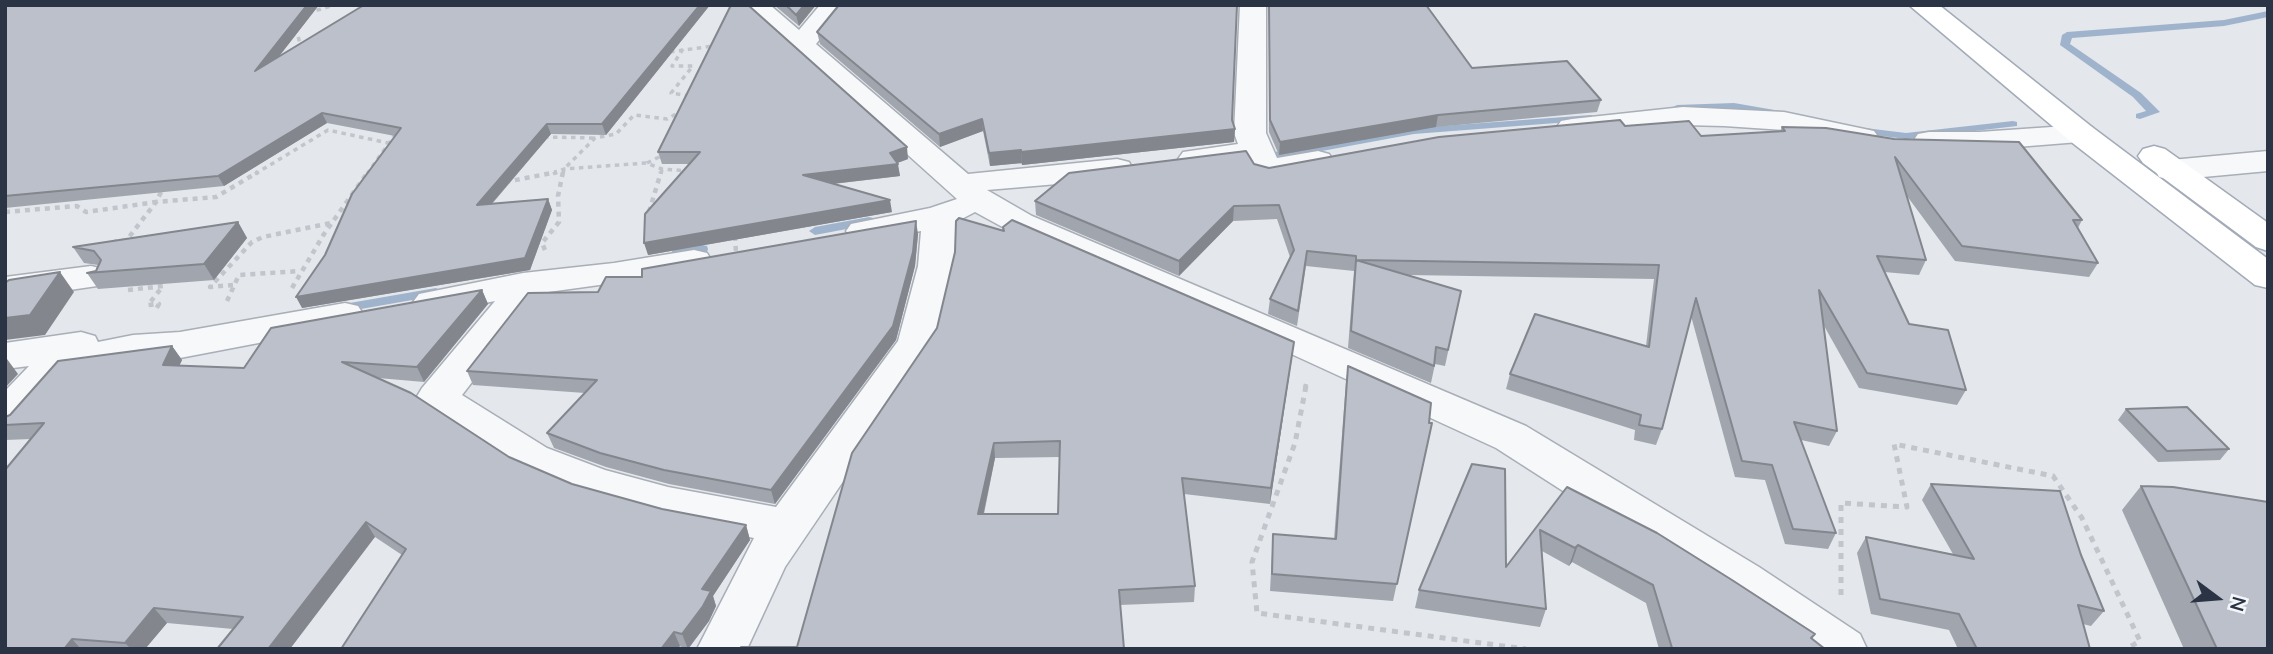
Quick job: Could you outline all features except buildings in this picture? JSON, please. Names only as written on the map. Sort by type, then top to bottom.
[{"type":"main road","points":[[1922,5],[2081,134],[2268,277]]},
{"type":"main road","points":[[1959,5],[2171,170],[2268,240]]},
{"type":"street","points":[[754,5],[801,45],[961,202],[1020,223],[1511,437],[1742,581],[1832,642]]},
{"type":"street","points":[[801,45],[834,5]]},
{"type":"street","points":[[1253,5],[1250,133],[1267,170],[1345,156]]},
{"type":"street","points":[[1537,132],[1684,116],[1784,121],[1840,135],[1895,141],[1979,141],[2081,134]]},
{"type":"street","points":[[722,649],[765,558],[917,342],[936,266],[961,202],[981,181],[1260,157]]},
{"type":"street","points":[[2171,170],[2268,161]]},
{"type":"street","points":[[830,236],[961,202]]},
{"type":"street","points":[[5,418],[54,363],[82,356],[133,348],[180,345],[526,285],[656,268],[735,241]]},
{"type":"street","points":[[5,294],[10,287],[91,277]]},
{"type":"street","points":[[526,285],[438,398],[532,458],[595,484],[668,504],[788,527]]},
{"type":"street","points":[[5,356],[90,344],[82,356]]},
{"type":"path","points":[[301,16],[334,5]]},
{"type":"path","points":[[285,33],[298,35],[302,44],[293,49]]},
{"type":"path","points":[[670,52],[724,46]]},
{"type":"path","points":[[682,49],[672,66],[694,66],[671,93],[692,96],[683,106],[691,107]]},
{"type":"path","points":[[687,117],[691,107]]},
{"type":"path","points":[[541,137],[596,138],[616,134],[634,115],[667,119],[680,109],[691,107]]},
{"type":"path","points":[[290,291],[318,243],[400,128]]},
{"type":"path","points":[[356,136],[367,129]]},
{"type":"path","points":[[5,212],[77,206],[86,212],[216,197],[328,130],[388,143]]},
{"type":"path","points":[[393,136],[403,138]]},
{"type":"path","points":[[526,285],[538,259],[543,258],[545,250],[542,243],[559,222],[558,196],[564,169],[596,138]]},
{"type":"path","points":[[498,182],[550,175],[564,169],[646,163],[659,157],[663,144]]},
{"type":"path","points":[[646,163],[662,169],[698,172]]},
{"type":"path","points":[[648,216],[662,169]]},
{"type":"path","points":[[125,241],[156,202],[165,182]]},
{"type":"path","points":[[26,211],[36,201]]},
{"type":"path","points":[[650,208],[658,208]]},
{"type":"path","points":[[250,237],[263,237],[332,223]]},
{"type":"path","points":[[233,285],[210,287],[252,242],[263,237]]},
{"type":"path","points":[[91,277],[117,240],[139,240]]},
{"type":"path","points":[[318,243],[330,242]]},
{"type":"path","points":[[125,290],[163,286],[148,305],[159,304],[133,348]]},
{"type":"path","points":[[1325,354],[1304,387],[1295,443],[1252,562],[1257,613],[1526,649]]},
{"type":"path","points":[[1832,642],[1841,596],[1841,503],[1907,507],[1894,444],[2053,477],[2082,518],[2140,641],[2126,649]]},
{"type":"waterway","points":[[2140,116],[2154,112],[2137,95],[2065,45],[2067,35],[2224,23],[2268,14]]},
{"type":"waterway","points":[[1677,108],[1734,106],[1786,115]]},
{"type":"waterway","points":[[1257,159],[1414,131],[1591,118]]},
{"type":"waterway","points":[[1857,130],[1906,136],[2013,124]]},
{"type":"waterway","points":[[815,231],[869,221]]},
{"type":"waterway","points":[[678,253],[702,249]]},
{"type":"waterway","points":[[338,309],[436,292]]}]
